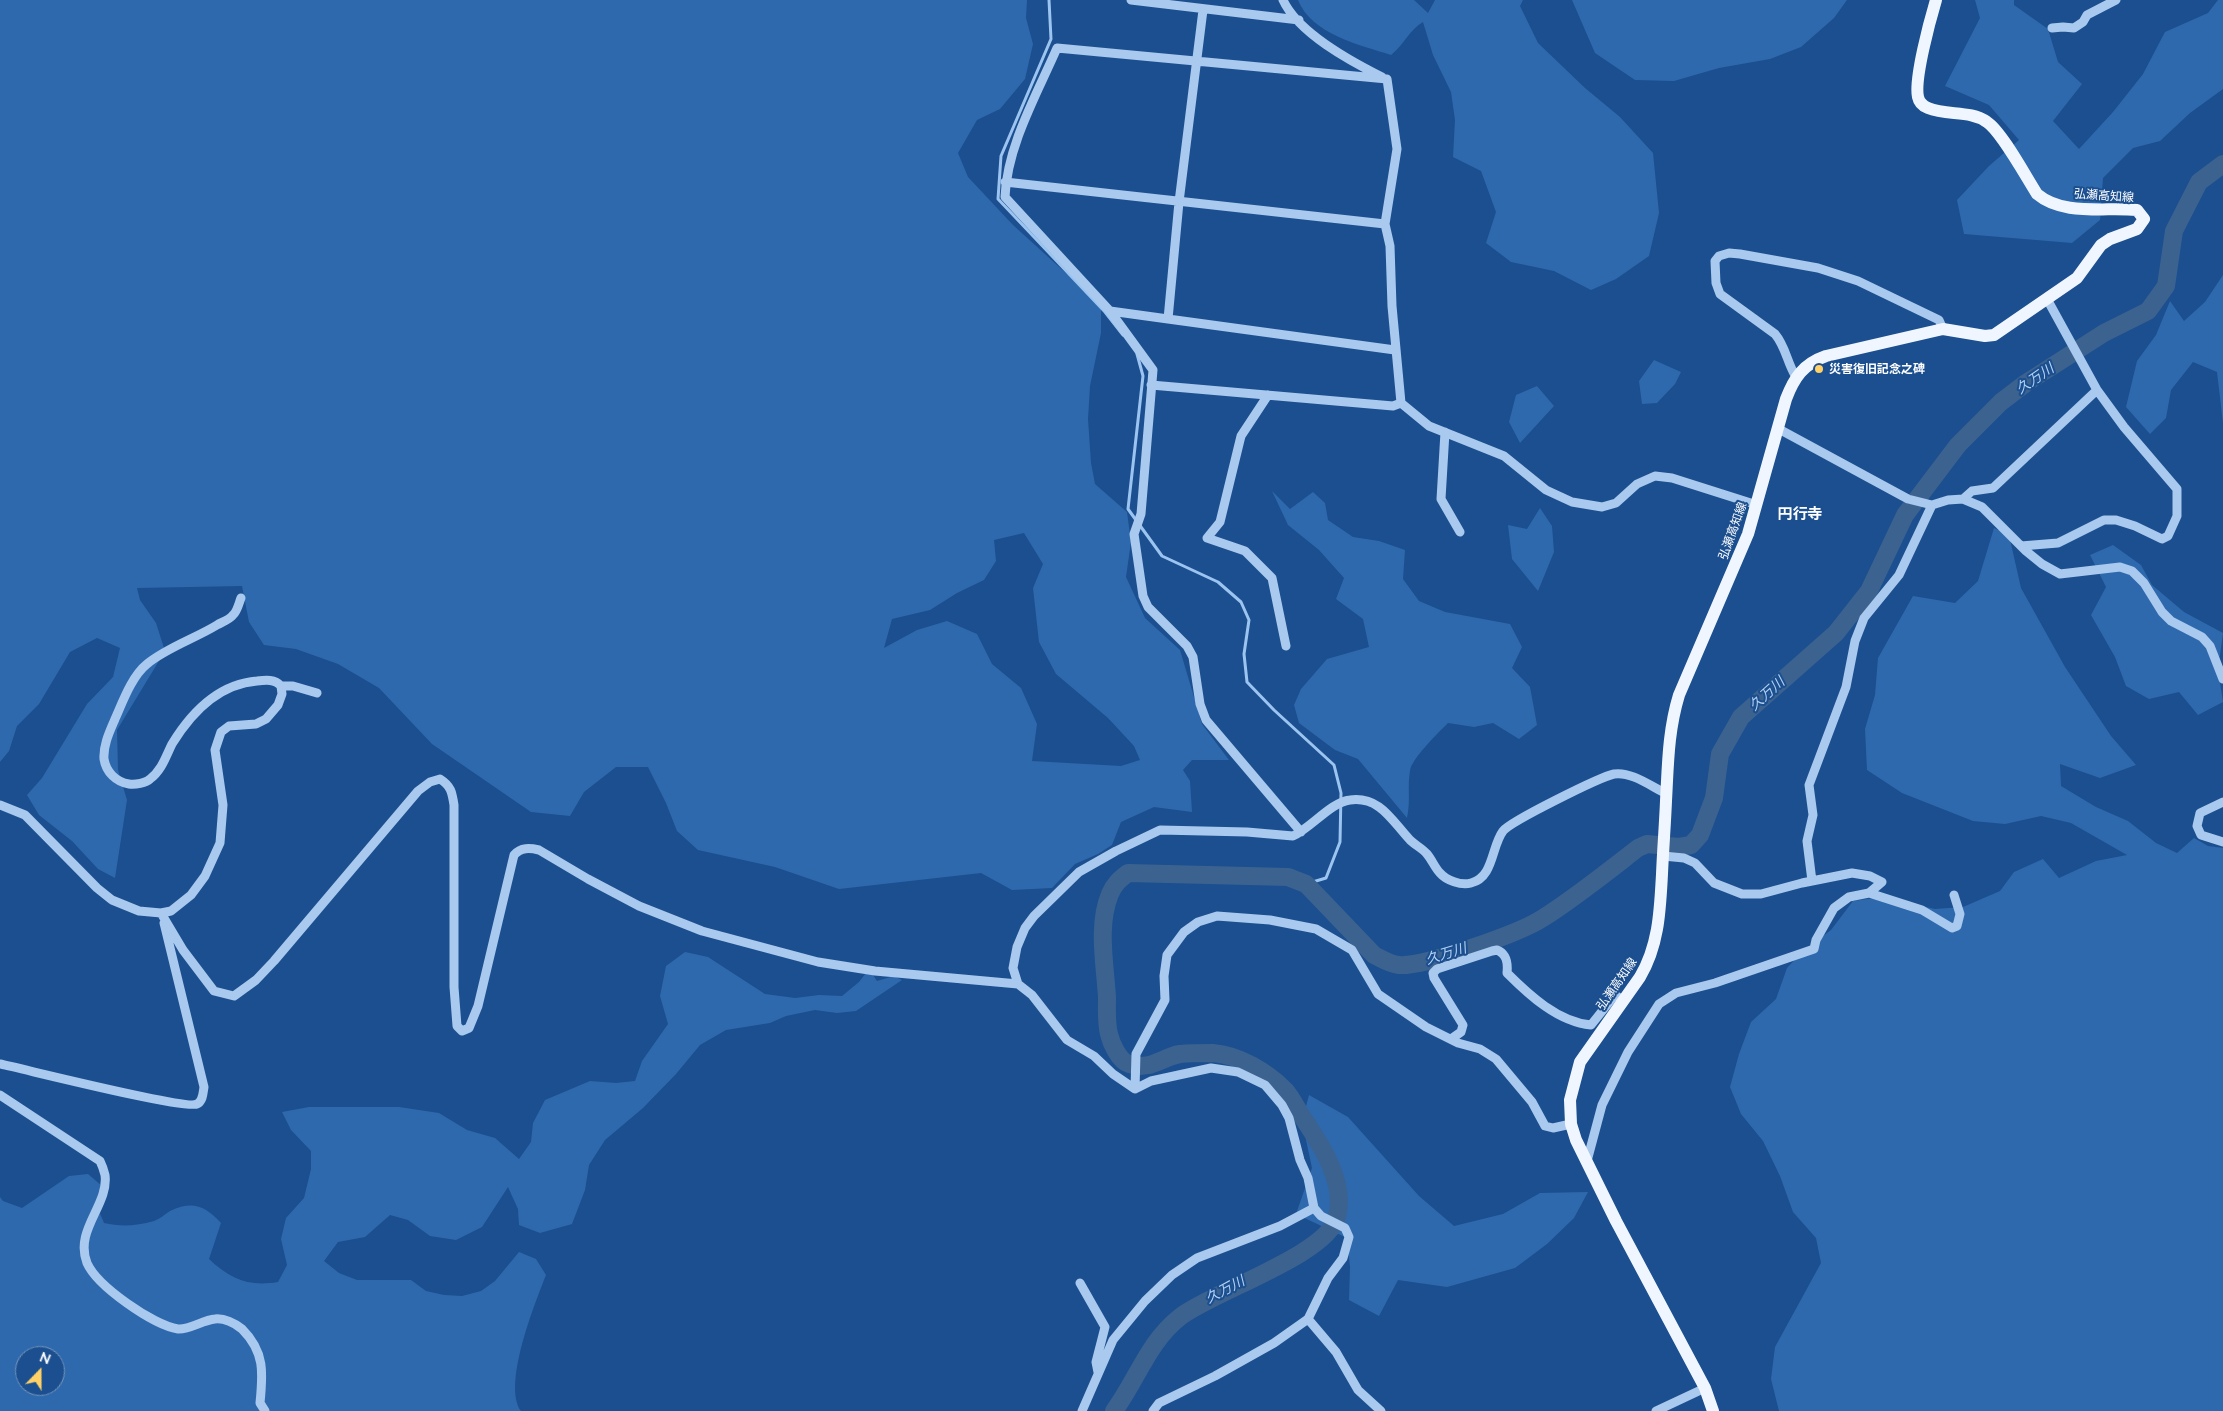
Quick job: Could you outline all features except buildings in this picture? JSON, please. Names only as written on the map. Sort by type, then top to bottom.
[{"type":"main road","name":"弘瀬高知線","points":[[1713,1411],[1705,1388],[1636,1260],[1587,1161],[1572,1124],[1570,1100],[1580,1062],[1640,977],[1648,964],[1655,945],[1663,855],[1670,731],[1679,695],[1748,534],[1786,399],[1796,377],[1802,369],[1812,361],[1826,356],[1944,329],[1985,336],[1994,335],[2077,278],[2101,245],[2110,239],[2137,229],[2144,219],[2136,210],[2069,207],[2045,201],[2036,194],[1989,123],[1971,116],[1928,108],[1921,104],[1918,88],[1922,57],[1936,0]]},
{"type":"street","points":[[1131,0],[1299,20]]},
{"type":"street","points":[[1283,0],[1299,20],[1322,43],[1387,79]]},
{"type":"street","points":[[2052,28],[2063,26],[2074,28],[2083,22],[2087,15],[2116,0]]},
{"type":"street","points":[[1168,319],[1179,202],[1203,10]]},
{"type":"street","points":[[1301,832],[1206,720],[1200,704],[1193,657],[1187,646],[1148,607],[1143,596],[1137,563],[1136,530],[1141,514],[1153,370],[1110,311],[1004,196],[1005,182],[1011,156],[1031,105],[1058,48],[1387,79]]},
{"type":"street","points":[[1387,79],[1397,149],[1385,224],[1390,246],[1395,350],[1401,403],[1429,426],[1504,456],[1546,490],[1572,502],[1602,507],[1616,504],[1637,484],[1655,476],[1672,478],[1757,505]]},
{"type":"street","points":[[1005,182],[1385,224]]},
{"type":"street","points":[[1796,377],[1791,370],[1782,342],[1775,334],[1720,294],[1716,282],[1715,261],[1718,256],[1729,253],[1759,256],[1831,271],[1939,320],[1944,329]]},
{"type":"street","points":[[2021,546],[2058,543],[2104,520],[2116,520],[2136,526],[2162,539],[2168,536],[2177,516],[2177,489],[2124,426],[2097,390],[2047,298]]},
{"type":"street","points":[[1110,311],[1395,350]]},
{"type":"street","points":[[1151,385],[1393,406],[1401,403]]},
{"type":"street","points":[[1963,499],[1972,490],[1993,488],[2097,390]]},
{"type":"street","points":[[1268,395],[1241,436],[1220,522],[1207,538],[1245,551],[1272,578],[1286,646]]},
{"type":"street","points":[[1777,428],[1908,500],[1932,505],[1948,500],[1963,499],[1982,507],[2021,546],[2042,564],[2060,574],[2120,567],[2132,571],[2144,583],[2162,612],[2171,621],[2202,637],[2210,646],[2223,679]]},
{"type":"street","points":[[1445,432],[1441,499],[1460,532]]},
{"type":"street","points":[[1812,881],[1807,841],[1813,815],[1809,784],[1846,687],[1855,641],[1864,618],[1899,575],[1932,505]]},
{"type":"street","points":[[0,805],[25,815],[97,888],[112,900],[139,911],[162,913],[175,909],[191,895],[205,876],[220,843],[223,805],[215,750],[221,732],[229,726],[256,724],[266,719],[278,705],[282,694],[281,686],[278,682],[267,680],[251,681],[212,697],[200,707],[185,726],[173,743],[160,769],[149,780],[128,784],[113,777],[108,771],[104,758],[106,742],[121,706],[138,675],[154,659],[200,636],[233,615],[241,598]]},
{"type":"street","points":[[281,686],[293,686],[318,693]]},
{"type":"street","points":[[1018,984],[1013,968],[1017,947],[1025,928],[1034,916],[1079,872],[1116,851],[1160,830],[1247,832],[1293,836],[1335,806],[1349,800],[1370,801],[1391,816],[1410,840],[1426,852],[1439,873],[1459,883],[1470,884],[1479,879],[1488,870],[1496,840],[1506,827],[1582,788],[1614,774],[1626,774],[1666,794]]},
{"type":"street","points":[[162,913],[183,950],[214,991],[234,996],[256,980],[274,961],[418,791],[430,782],[440,779],[448,784],[452,790],[454,805],[454,987],[457,1026],[462,1031],[469,1028],[478,1006],[514,855],[524,849],[539,850],[639,906],[702,931],[737,941],[818,962],[875,971],[1018,984],[1032,995],[1067,1040],[1094,1056],[1113,1074],[1135,1089]]},
{"type":"street","points":[[2223,802],[2200,813],[2197,826],[2201,835],[2223,842]]},
{"type":"street","points":[[1587,1161],[1602,1105],[1628,1052],[1658,1004],[1676,993],[1715,983],[1814,949],[1816,940],[1834,908],[1849,897],[1869,893],[1882,882],[1870,876],[1852,873],[1761,894],[1742,894],[1714,883],[1695,863],[1684,858],[1663,855]]},
{"type":"street","points":[[1869,893],[1922,910],[1952,928],[1957,926],[1960,914],[1954,895]]},
{"type":"street","points":[[0,1064],[191,1106],[201,1101],[204,1087],[162,913]]},
{"type":"street","points":[[1135,1089],[1136,1054],[1165,1000],[1164,976],[1167,955],[1184,932],[1198,922],[1217,916],[1270,920],[1316,929],[1352,950],[1378,994],[1426,1027],[1451,1040],[1480,1049],[1496,1059],[1532,1102],[1545,1126],[1553,1128],[1572,1124]]},
{"type":"street","points":[[1451,1040],[1461,1032],[1463,1025],[1434,978],[1433,973],[1437,969],[1496,950],[1504,954],[1508,962],[1507,973],[1543,1006],[1581,1024],[1591,1025],[1616,995],[1623,1000]]},
{"type":"street","points":[[1135,1089],[1151,1081],[1211,1068],[1238,1072],[1265,1085],[1282,1105],[1289,1118],[1300,1160],[1308,1178],[1314,1208],[1321,1216],[1345,1228],[1349,1237],[1343,1258],[1328,1278],[1308,1319],[1274,1343],[1215,1376],[1159,1403],[1153,1411]]},
{"type":"street","points":[[0,1095],[100,1161],[105,1176],[104,1190],[84,1237],[87,1262],[102,1282],[132,1306],[158,1322],[179,1329],[214,1319],[224,1320],[239,1326],[252,1339],[260,1355],[263,1377],[260,1403],[265,1411]]},
{"type":"street","points":[[1082,1411],[1112,1340],[1145,1301],[1172,1275],[1197,1258],[1280,1226],[1314,1208]]},
{"type":"street","points":[[1080,1284],[1105,1327],[1096,1362],[1098,1372]]},
{"type":"street","points":[[1308,1319],[1336,1352],[1358,1390],[1381,1411]]},
{"type":"street","points":[[1656,1411],[1705,1388]]},
{"type":"shaded area","points":[[0,0],[1027,0],[1026,18],[1033,44],[1025,79],[1000,109],[977,120],[958,153],[968,177],[1013,225],[1101,305],[1101,333],[1090,386],[1088,419],[1091,463],[1095,484],[1127,512],[1131,542],[1126,577],[1145,618],[1180,650],[1202,724],[1229,760],[1192,760],[1183,770],[1190,781],[1192,812],[1154,807],[1121,822],[1112,845],[1098,854],[1075,864],[1052,888],[1012,890],[981,873],[839,889],[775,867],[698,850],[677,831],[666,803],[648,767],[616,767],[584,792],[570,816],[531,812],[432,744],[379,688],[338,664],[296,649],[264,645],[249,622],[242,586],[137,588],[140,600],[156,623],[165,651],[117,730],[118,770],[127,800],[115,878],[98,869],[72,841],[39,815],[27,795],[42,778],[87,704],[113,677],[120,648],[97,638],[70,652],[39,704],[17,726],[9,751],[0,762]],"holes":[[[1024,533],[1043,564],[1033,588],[1039,642],[1056,674],[1108,718],[1134,746],[1140,760],[1121,766],[1032,761],[1037,724],[1021,688],[992,664],[977,634],[947,621],[917,630],[884,648],[892,619],[930,610],[957,593],[984,580],[996,561],[994,540]]]},
{"type":"shaded area","points":[[1298,0],[1414,0],[1428,13],[1435,0],[1523,0],[1520,6],[1538,43],[1585,88],[1620,117],[1653,153],[1659,213],[1649,256],[1616,279],[1591,290],[1554,271],[1511,262],[1486,243],[1496,212],[1481,171],[1453,157],[1455,120],[1451,92],[1433,55],[1423,22],[1414,29],[1391,55],[1351,42],[1325,30],[1304,12]]},
{"type":"shaded area","points":[[1572,0],[1847,0],[1834,18],[1801,47],[1770,59],[1719,68],[1674,81],[1635,80],[1595,53]]},
{"type":"shaded area","points":[[1975,0],[2014,0],[2014,5],[2048,29],[2058,62],[2082,84],[2053,121],[2079,149],[2113,112],[2143,74],[2165,32],[2208,13],[2218,0],[2223,0],[2223,89],[2190,113],[2160,141],[2133,148],[2103,178],[2100,220],[2072,243],[1964,234],[1957,200],[1989,166],[2019,140],[1989,105],[1945,86],[1980,18]]},
{"type":"shaded area","points":[[2223,275],[2223,423],[2217,372],[2193,362],[2171,390],[2166,418],[2150,434],[2126,407],[2137,361],[2156,335],[2170,301],[2184,321],[2205,302]]},
{"type":"shaded area","points":[[1654,360],[1681,372],[1675,384],[1657,403],[1642,404],[1639,381]]},
{"type":"shaded area","points":[[1537,386],[1554,406],[1520,443],[1509,422],[1516,395]]},
{"type":"shaded area","points":[[1272,491],[1290,509],[1313,492],[1325,503],[1328,520],[1353,537],[1379,541],[1405,550],[1403,579],[1419,601],[1445,612],[1510,624],[1522,647],[1512,668],[1530,687],[1537,725],[1519,739],[1493,723],[1474,727],[1448,723],[1426,746],[1412,766],[1409,777],[1407,818],[1358,759],[1335,750],[1299,723],[1294,705],[1301,689],[1327,659],[1369,647],[1363,619],[1336,599],[1344,578],[1319,550],[1288,525]]},
{"type":"shaded area","points":[[1540,508],[1552,526],[1554,552],[1538,591],[1512,559],[1508,525],[1527,529]]},
{"type":"shaded area","points":[[1994,528],[2009,535],[2021,588],[2065,667],[2111,736],[2136,765],[2100,778],[2060,764],[2061,786],[2096,807],[2128,821],[2156,843],[2177,853],[2194,838],[2208,846],[2223,848],[2223,1411],[1779,1411],[1771,1379],[1775,1347],[1821,1263],[1816,1238],[1793,1212],[1780,1176],[1763,1141],[1741,1114],[1730,1087],[1739,1054],[1751,1022],[1776,999],[1787,968],[1804,950],[1831,930],[1853,901],[1881,897],[1935,909],[1963,907],[2000,891],[2014,872],[2043,859],[2059,878],[2096,861],[2127,855],[2071,823],[2041,816],[2005,824],[1973,821],[1902,793],[1867,770],[1865,729],[1875,695],[1878,658],[1913,596],[1955,603],[1978,581]]},
{"type":"shaded area","points":[[2113,545],[2141,565],[2152,585],[2184,612],[2223,633],[2218,670],[2223,702],[2198,715],[2179,692],[2149,699],[2126,686],[2115,657],[2091,615],[2106,587],[2090,555]]},
{"type":"shaded area","points":[[685,952],[708,957],[765,994],[795,998],[819,995],[842,996],[859,982],[869,969],[877,981],[894,976],[902,980],[856,1011],[837,1013],[815,1010],[786,1016],[770,1023],[726,1030],[700,1045],[676,1074],[643,1108],[605,1140],[589,1165],[585,1190],[572,1224],[540,1233],[519,1225],[518,1209],[508,1187],[482,1227],[456,1240],[430,1236],[408,1220],[390,1215],[365,1237],[338,1242],[324,1261],[339,1273],[357,1280],[411,1280],[426,1291],[444,1295],[462,1296],[481,1291],[495,1281],[519,1252],[536,1259],[546,1275],[528,1323],[518,1364],[515,1383],[516,1399],[521,1411],[0,1411],[0,1197],[3,1201],[22,1208],[69,1176],[88,1174],[102,1186],[96,1204],[104,1223],[141,1224],[156,1220],[178,1208],[192,1205],[198,1206],[210,1212],[221,1223],[209,1259],[225,1272],[240,1280],[258,1283],[278,1282],[287,1265],[281,1239],[286,1218],[304,1198],[311,1169],[311,1151],[291,1130],[282,1112],[309,1107],[399,1107],[439,1113],[467,1130],[495,1138],[519,1159],[531,1142],[533,1123],[545,1100],[590,1081],[616,1083],[635,1081],[642,1061],[668,1024],[660,996],[666,966]]},
{"type":"shaded area","points":[[1309,1095],[1348,1117],[1419,1196],[1454,1226],[1503,1214],[1540,1193],[1588,1192],[1574,1218],[1547,1244],[1515,1268],[1447,1287],[1398,1280],[1379,1316],[1349,1300],[1350,1267],[1347,1238],[1296,1214],[1312,1168],[1302,1121]]},
{"type":"waterway","points":[[1049,0],[1051,39],[1001,156],[998,199],[1105,312],[1123,335]]},
{"type":"waterway","name":"久万川","points":[[1114,1411],[1151,1350],[1169,1327],[1196,1307],[1268,1272],[1313,1245],[1329,1231],[1337,1217],[1339,1204],[1335,1177],[1324,1152],[1285,1090],[1270,1077],[1242,1061],[1223,1054],[1180,1054],[1143,1066],[1129,1064],[1119,1056],[1108,1029],[1103,945],[1106,906],[1112,890],[1118,882],[1128,873],[1288,877],[1306,884],[1374,955],[1399,965],[1429,961],[1472,948],[1531,924],[1567,902],[1638,848],[1647,844],[1679,847],[1691,845],[1700,835],[1714,798],[1720,754],[1741,717],[1836,633],[1869,591],[1905,515],[1958,445],[2001,402],[2026,383],[2104,333],[2148,311],[2166,286],[2174,231],[2199,182],[2223,164]]},
{"type":"waterway","points":[[1137,354],[1143,376],[1128,509],[1162,556],[1218,582],[1241,602],[1249,620],[1244,654],[1247,682],[1274,710],[1334,765],[1341,793],[1340,842],[1326,878],[1306,884]]},
{"type":"place","name":"災害復旧記念之碑","points":[[1819,369]]},
{"type":"district","name":"円行寺","points":[[1800,514]]}]
